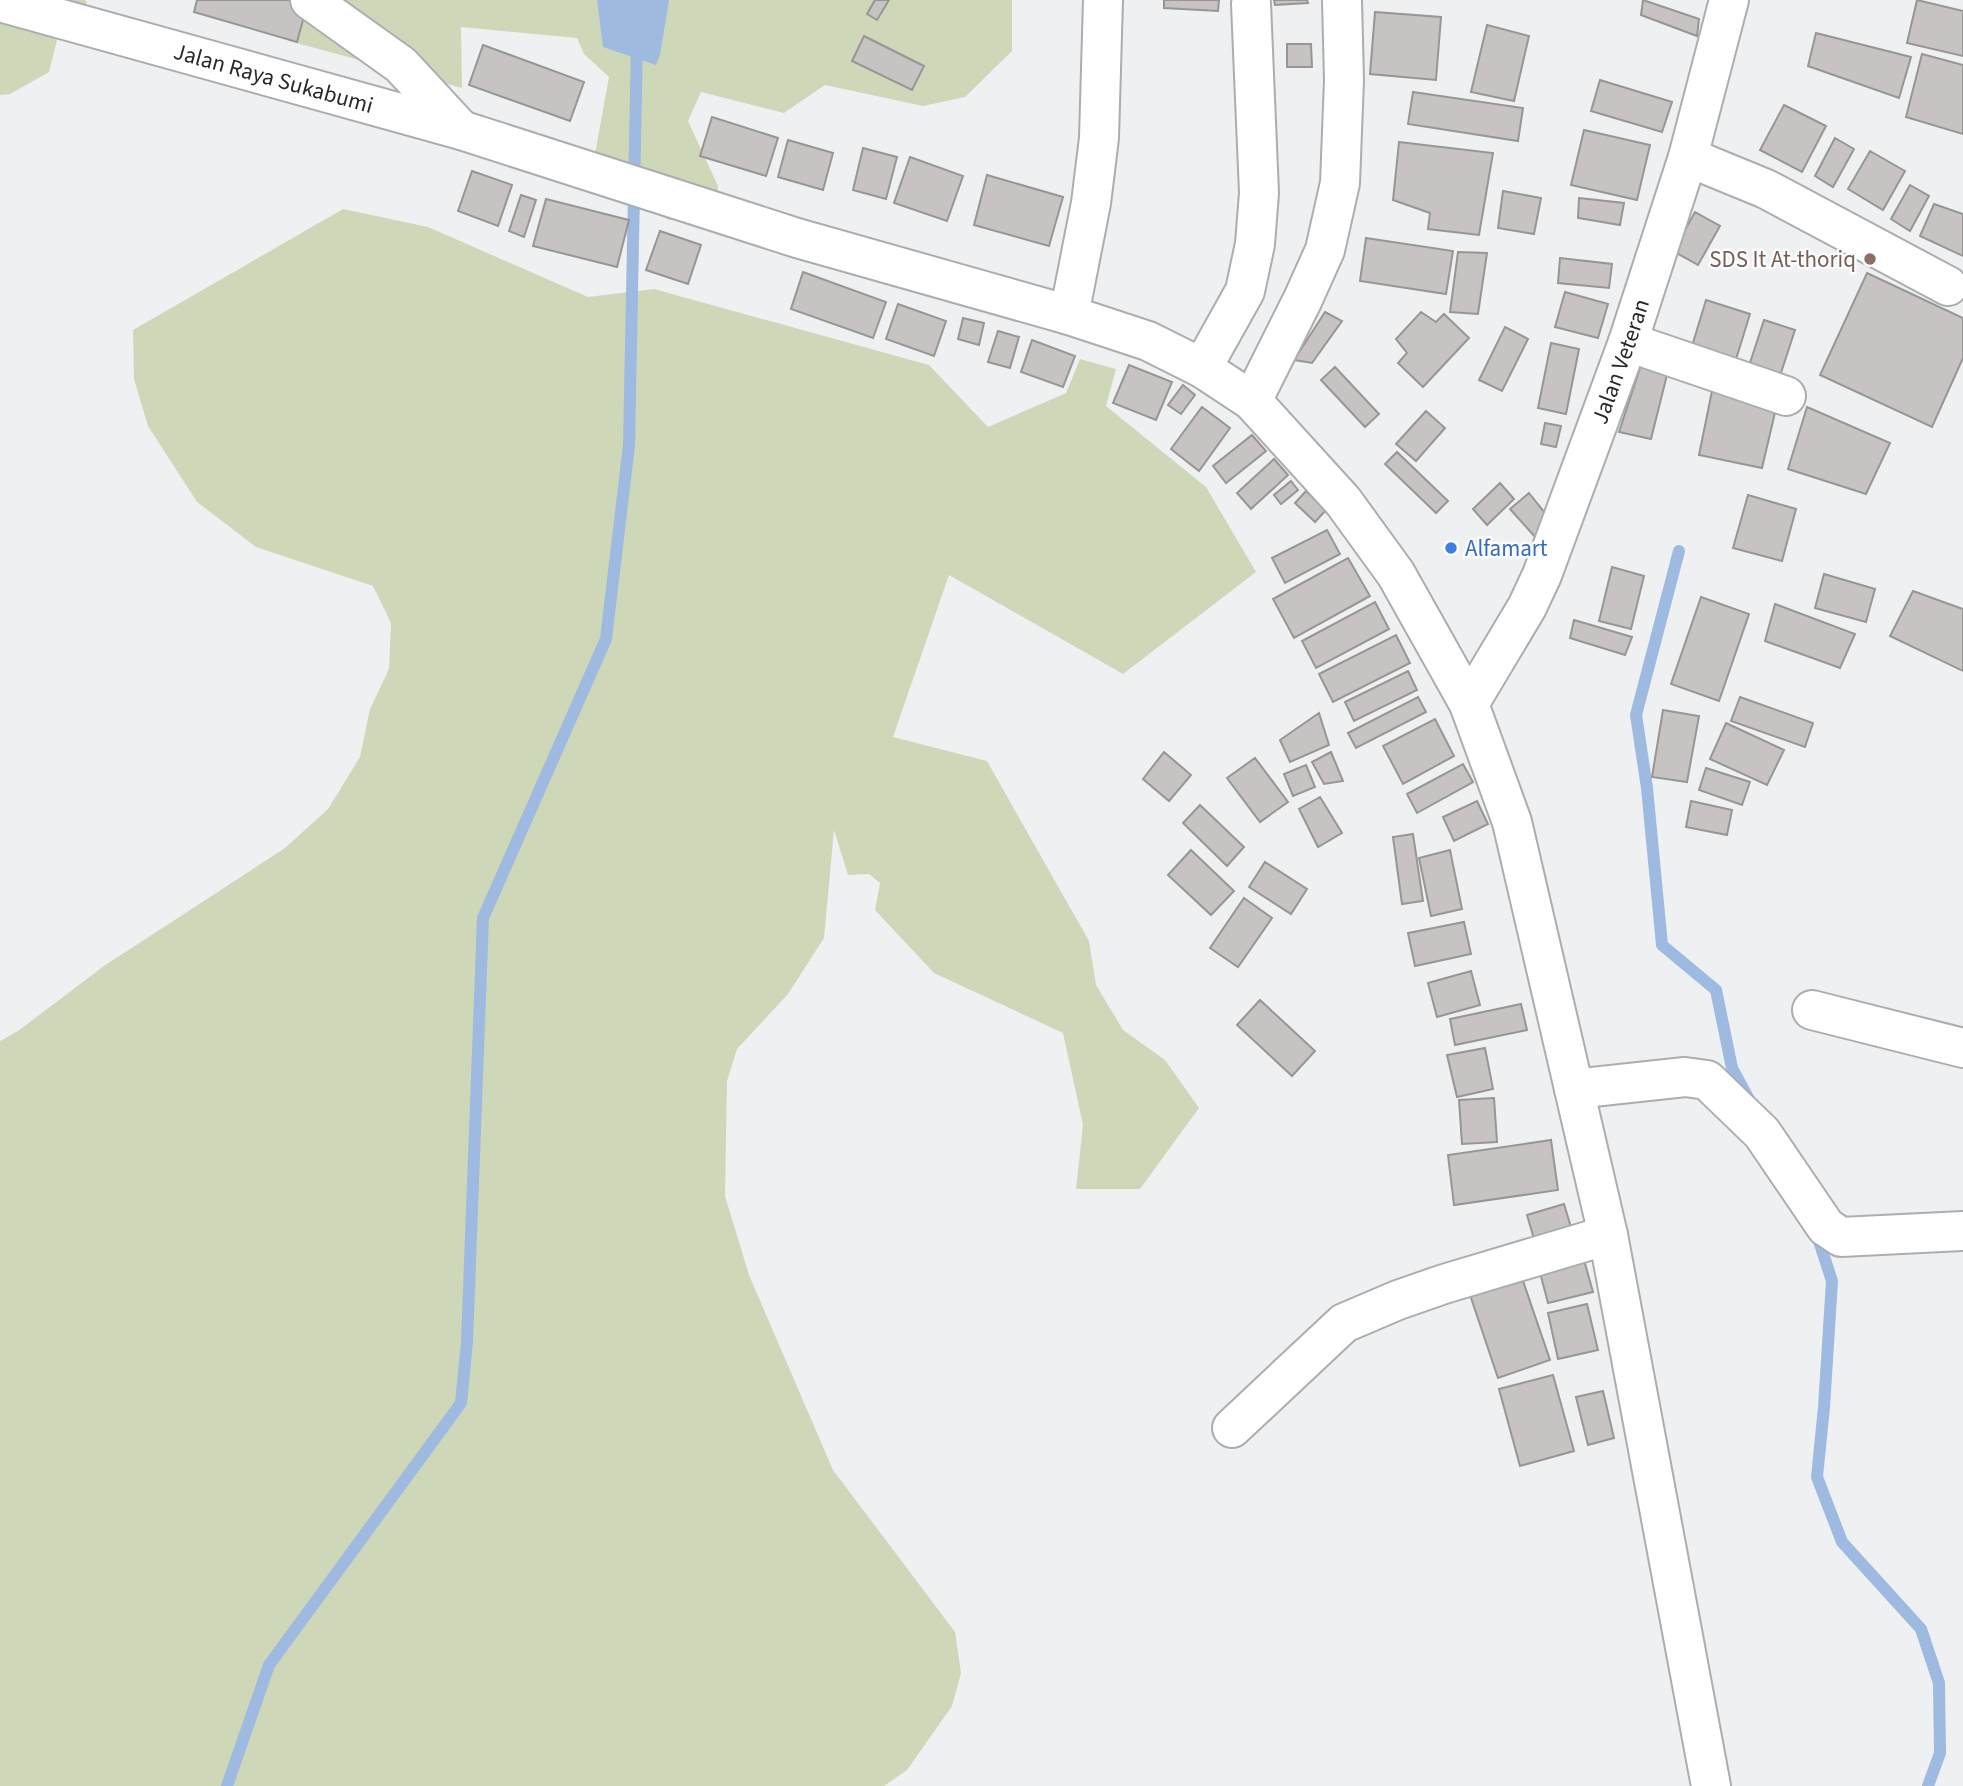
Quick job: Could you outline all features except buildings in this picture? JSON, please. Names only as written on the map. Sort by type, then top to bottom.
[{"type":"main road","points":[[310,0],[401,65],[461,130]]},
{"type":"main road","points":[[1069,315],[1091,203],[1099,138],[1103,0]]},
{"type":"main road","points":[[1252,401],[1325,250],[1340,183],[1344,80],[1342,0]]},
{"type":"main road","name":"Jalan Veteran","points":[[1469,704],[1527,607],[1542,575],[1628,342],[1688,157],[1729,0]]},
{"type":"main road","name":"Jalan Raya Sukabumi","points":[[0,2],[461,130],[797,238],[1069,315],[1148,341],[1202,368],[1252,401],[1343,501],[1396,574],[1469,704],[1512,822],[1608,1235],[1711,1786]]},
{"type":"main road","points":[[1202,368],[1245,291],[1255,244],[1259,193],[1251,4]]},
{"type":"main road","points":[[1688,157],[1766,189],[1948,286]]},
{"type":"main road","points":[[1628,342],[1786,396]]},
{"type":"main road","points":[[1812,1010],[1963,1048]]},
{"type":"main road","points":[[1574,1089],[1685,1077],[1707,1080],[1762,1133],[1826,1227],[1842,1237],[1963,1231]]},
{"type":"main road","points":[[1231,1428],[1344,1323],[1444,1284],[1608,1235]]},
{"type":"green space","points":[[0,0],[85,0],[87,3],[60,28],[49,72],[10,94],[0,95]]},
{"type":"green space","points":[[273,0],[1012,0],[1012,51],[965,97],[923,106],[825,85],[784,113],[701,92],[688,121],[718,186],[716,220],[669,220],[608,189],[595,154],[609,77],[584,54],[577,38],[461,27],[462,88],[289,41]]},
{"type":"green space","points":[[343,209],[428,227],[588,297],[654,289],[929,365],[988,427],[1066,393],[1080,359],[1116,369],[1106,406],[1206,487],[1256,572],[1123,674],[949,575],[893,737],[987,761],[1089,941],[1096,985],[1123,1030],[1165,1060],[1199,1108],[1140,1189],[1076,1189],[1083,1125],[1063,1033],[934,973],[875,910],[880,883],[869,874],[848,875],[834,830],[824,938],[788,994],[737,1049],[727,1081],[725,1196],[749,1275],[833,1470],[955,1632],[961,1673],[952,1706],[907,1770],[884,1786],[0,1786],[0,1041],[18,1031],[104,966],[285,848],[328,809],[360,757],[370,709],[389,669],[391,623],[373,586],[256,547],[197,502],[148,426],[134,379],[133,330]]},
{"type":"water","points":[[597,0],[669,0],[656,65],[603,47]]},
{"type":"waterway","points":[[227,1786],[269,1665],[461,1403],[467,1342],[483,918],[606,639],[629,445],[637,42]]},
{"type":"waterway","points":[[1679,551],[1636,715],[1647,788],[1662,945],[1716,990],[1732,1068],[1751,1103]]},
{"type":"waterway","points":[[1816,1232],[1832,1281],[1817,1477],[1842,1542],[1921,1629],[1939,1683],[1940,1753],[1928,1786]]},
{"type":"place","name":"SDS It At-thoriq","points":[[1870,259]]},
{"type":"place","name":"Alfamart","points":[[1451,548]]}]
